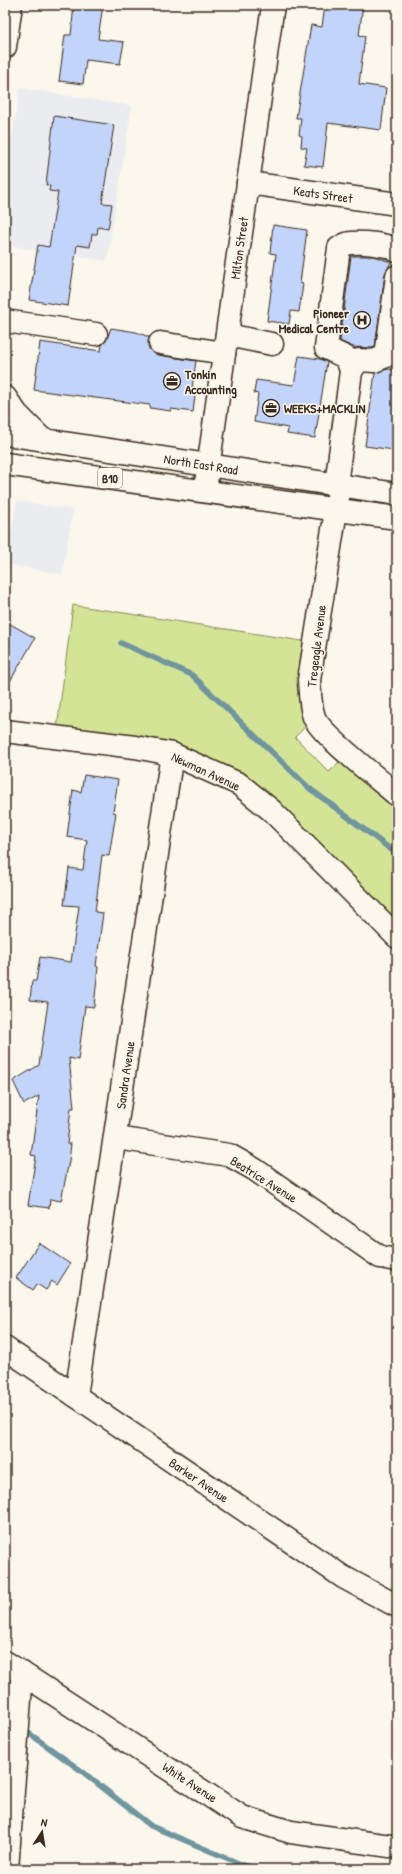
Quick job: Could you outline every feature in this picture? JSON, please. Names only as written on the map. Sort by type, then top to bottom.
[{"type":"street","points":[[5,47],[11,5]]},
{"type":"street","name":"Milton Street","points":[[205,490],[273,5]]},
{"type":"street","name":"Keats Street","points":[[248,183],[397,204]]},
{"type":"street","points":[[351,371],[347,358],[326,348],[339,248],[349,243],[363,243],[393,247],[397,251]]},
{"type":"street","points":[[351,371],[359,360],[374,361],[386,356],[397,276]]},
{"type":"street","points":[[5,321],[96,334]]},
{"type":"street","points":[[160,343],[272,344]]},
{"type":"street","name":"Tregeagle Avenue","points":[[351,371],[336,510],[309,680],[310,701],[314,718],[324,732],[397,795]]},
{"type":"street","points":[[5,397],[17,414],[42,439]]},
{"type":"street","name":"North East Road","points":[[5,434],[397,494]]},
{"type":"street","name":"North East Road","points":[[5,464],[205,490],[397,518]]},
{"type":"street","name":"Newman Avenue","points":[[5,731],[135,747],[172,754],[239,784],[271,810],[397,937]]},
{"type":"street","name":"Sandra Avenue","points":[[76,1396],[116,1138],[172,754]]},
{"type":"street","name":"Beatrice Avenue","points":[[116,1138],[229,1155],[254,1169],[380,1257],[397,1260]]},
{"type":"street","name":"Barker Avenue","points":[[5,1348],[343,1577],[397,1606]]},
{"type":"street","points":[[7,1869],[19,1711],[14,1667]]},
{"type":"street","name":"White Avenue","points":[[14,1667],[242,1816],[291,1832],[397,1847]]},
{"type":"shaded area","points":[[20,88],[132,106],[107,261],[5,245],[5,180]]},
{"type":"shaded area","points":[[17,501],[73,510],[62,574],[6,564]]},
{"type":"green space","points":[[73,605],[315,643],[314,718],[295,737],[329,772],[348,753],[397,795],[397,937],[271,810],[195,763],[56,737]]},
{"type":"building","points":[[74,5],[103,5],[98,39],[124,42],[120,64],[86,60],[83,84],[59,81],[65,35],[71,35]]},
{"type":"building","points":[[325,5],[363,5],[359,35],[365,36],[359,84],[386,88],[381,130],[328,123],[323,167],[304,165],[307,148],[301,147],[302,136],[299,135],[301,118],[296,118],[311,25],[322,27]]},
{"type":"building","points":[[54,116],[114,125],[102,203],[112,204],[108,229],[98,227],[97,234],[92,234],[90,247],[77,245],[68,306],[29,300],[38,245],[49,247],[58,192],[49,191],[50,186],[46,185]]},
{"type":"building","points":[[273,225],[307,230],[300,283],[303,284],[299,312],[291,311],[289,324],[267,321],[276,254],[270,253]]},
{"type":"building","name":"Pioneer Medical Centre","points":[[351,256],[373,256],[391,262],[385,274],[375,347],[372,348],[353,347],[340,341]]},
{"type":"building","points":[[111,328],[136,332],[149,337],[149,348],[152,352],[158,355],[196,361],[192,388],[196,388],[193,412],[171,409],[171,411],[150,408],[150,405],[34,390],[40,342],[101,351],[102,345],[106,341]]},
{"type":"building","points":[[299,356],[320,359],[327,362],[315,438],[287,434],[288,428],[254,422],[258,394],[254,393],[256,380],[294,385]]},
{"type":"building","points":[[388,369],[397,370],[397,430],[394,450],[365,446],[375,373]]},
{"type":"building","points":[[5,621],[35,638],[5,690]]},
{"type":"building","points":[[84,775],[118,780],[113,812],[116,813],[109,856],[102,855],[95,912],[103,913],[96,966],[98,967],[94,1007],[85,1006],[78,1060],[69,1058],[74,1108],[71,1108],[67,1144],[71,1144],[69,1161],[61,1201],[50,1199],[49,1208],[28,1205],[36,1156],[31,1155],[39,1096],[24,1104],[13,1081],[39,1065],[48,1002],[30,1000],[32,981],[36,981],[40,957],[71,962],[79,906],[64,905],[69,868],[83,870],[87,840],[67,837],[73,790],[81,792]]},
{"type":"building","points":[[39,1243],[70,1264],[57,1285],[52,1281],[46,1290],[37,1284],[33,1290],[16,1278]]},
{"type":"waterway","points":[[121,643],[192,675],[309,788],[397,854]]},
{"type":"waterway","points":[[23,1729],[83,1772],[151,1826],[243,1865],[259,1869]]},
{"type":"place","name":"Pioneer Medical Centre","points":[[362,320]]},
{"type":"place","name":"Tonkin Accounting","points":[[172,381]]},
{"type":"place","name":"WEEKS+MACKLIN","points":[[271,408]]}]
